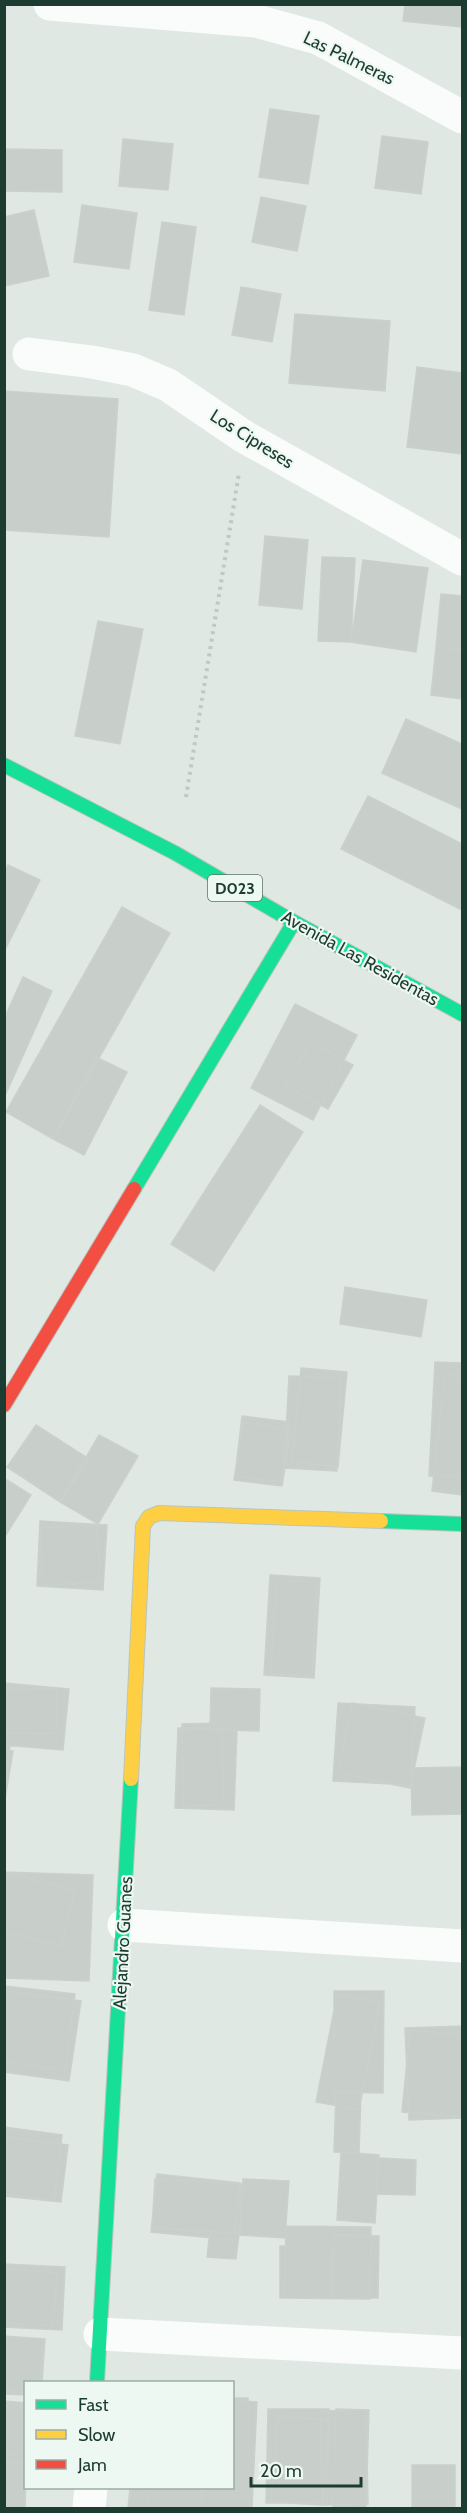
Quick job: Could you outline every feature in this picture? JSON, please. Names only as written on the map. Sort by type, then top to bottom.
[{"type":"street","name":"Las Palmeras","points":[[50,4],[256,21],[318,39],[462,117]]},
{"type":"street","name":"Los Cipreses","points":[[29,354],[133,370],[168,384],[243,436],[462,559]]},
{"type":"street","name":"Avenida Las Residentas","points":[[4,765],[175,853],[294,922],[462,1014]]},
{"type":"street","points":[[4,1405],[294,922]]},
{"type":"street","name":"Alejandro Guanes","points":[[97,2381],[124,1925],[142,1526],[149,1517],[159,1513],[462,1524]]},
{"type":"street","points":[[124,1925],[462,1946]]},
{"type":"street","points":[[100,2334],[462,2353]]},
{"type":"street","points":[[89,2508],[91,2489]]},
{"type":"path","points":[[186,796],[243,436]]},
{"type":"building","points":[[405,4],[462,4],[462,27],[403,21]]},
{"type":"building","points":[[270,109],[319,116],[308,184],[259,177]]},
{"type":"building","points":[[382,136],[428,142],[421,194],[375,188]]},
{"type":"building","points":[[123,139],[173,144],[168,190],[119,186]]},
{"type":"building","points":[[4,149],[62,150],[62,192],[4,191]]},
{"type":"building","points":[[261,197],[306,206],[297,251],[252,242]]},
{"type":"building","points":[[82,205],[137,213],[129,269],[74,262]]},
{"type":"building","points":[[34,210],[49,276],[4,286],[4,217]]},
{"type":"building","points":[[162,222],[196,227],[184,315],[149,310]]},
{"type":"building","points":[[241,287],[281,294],[272,342],[232,335]]},
{"type":"building","points":[[295,314],[390,321],[385,391],[289,383]]},
{"type":"building","points":[[417,367],[462,373],[462,454],[407,447]]},
{"type":"building","points":[[4,391],[118,399],[109,537],[4,530]]},
{"type":"building","points":[[265,536],[308,540],[302,609],[259,605]]},
{"type":"building","points":[[322,557],[355,558],[351,642],[318,641]]},
{"type":"building","points":[[363,560],[428,568],[416,652],[351,642]]},
{"type":"building","points":[[441,594],[462,596],[462,650],[436,647]]},
{"type":"building","points":[[98,621],[143,629],[120,744],[75,736]]},
{"type":"building","points":[[436,647],[462,650],[462,699],[431,695]]},
{"type":"building","points":[[406,719],[462,744],[462,809],[382,773]]},
{"type":"building","points":[[368,796],[462,844],[462,910],[341,849]]},
{"type":"building","points":[[8,865],[40,880],[6,948],[4,947],[4,872]]},
{"type":"building","points":[[122,907],[170,933],[53,1139],[6,1112]]},
{"type":"building","points":[[23,977],[52,991],[4,1098],[4,1019]]},
{"type":"building","points":[[295,1004],[357,1035],[313,1120],[251,1088]]},
{"type":"building","points":[[310,1042],[353,1065],[328,1109],[285,1085]]},
{"type":"building","points":[[96,1057],[127,1072],[84,1155],[53,1139]]},
{"type":"building","points":[[260,1105],[303,1132],[214,1271],[171,1244]]},
{"type":"building","points":[[345,1287],[427,1300],[421,1337],[340,1324]]},
{"type":"building","points":[[435,1362],[462,1363],[462,1477],[429,1476]]},
{"type":"building","points":[[301,1368],[347,1372],[338,1467],[292,1462]]},
{"type":"building","points":[[445,1374],[462,1376],[462,1495],[432,1491]]},
{"type":"building","points":[[289,1376],[341,1378],[337,1471],[284,1468]]},
{"type":"building","points":[[242,1416],[289,1422],[282,1482],[235,1476]]},
{"type":"building","points":[[243,1422],[291,1430],[282,1486],[234,1480]]},
{"type":"building","points":[[36,1425],[89,1459],[60,1502],[7,1467]]},
{"type":"building","points":[[99,1435],[138,1456],[98,1524],[60,1502]]},
{"type":"building","points":[[7,1480],[31,1495],[4,1538],[4,1484]]},
{"type":"building","points":[[40,1521],[107,1525],[103,1590],[37,1586]]},
{"type":"building","points":[[97,1525],[100,1582],[43,1585],[40,1528]]},
{"type":"building","points":[[270,1575],[320,1578],[314,1678],[264,1675]]},
{"type":"building","points":[[276,1580],[317,1582],[312,1676],[271,1674]]},
{"type":"building","points":[[4,1683],[69,1689],[63,1750],[4,1745]]},
{"type":"building","points":[[4,1688],[57,1689],[56,1734],[4,1733]]},
{"type":"building","points":[[211,1688],[260,1689],[259,1731],[210,1729]]},
{"type":"building","points":[[338,1703],[415,1707],[411,1785],[333,1781]]},
{"type":"building","points":[[352,1703],[425,1718],[410,1788],[338,1773]]},
{"type":"building","points":[[222,1723],[223,1805],[183,1806],[182,1724]]},
{"type":"building","points":[[178,1728],[237,1730],[234,1810],[175,1808]]},
{"type":"building","points":[[4,1745],[10,1746],[5,1796],[4,1796]]},
{"type":"building","points":[[4,1750],[13,1751],[4,1805]]},
{"type":"building","points":[[462,1767],[462,1814],[412,1815],[411,1768]]},
{"type":"building","points":[[4,1872],[93,1875],[89,1981],[4,1978]]},
{"type":"building","points":[[4,1872],[75,1890],[61,1946],[4,1932]]},
{"type":"building","points":[[4,1986],[75,1994],[65,2070],[4,2062]]},
{"type":"building","points":[[4,1991],[81,2001],[69,2081],[4,2072]]},
{"type":"building","points":[[334,1991],[384,1991],[383,2093],[334,2092]]},
{"type":"building","points":[[337,1995],[380,2002],[359,2110],[316,2102]]},
{"type":"building","points":[[462,2026],[462,2118],[409,2120],[405,2028]]},
{"type":"building","points":[[410,2030],[462,2035],[462,2117],[402,2112]]},
{"type":"building","points":[[336,2092],[361,2092],[359,2153],[334,2152]]},
{"type":"building","points":[[4,2127],[62,2135],[54,2200],[4,2194]]},
{"type":"building","points":[[4,2137],[68,2145],[61,2202],[4,2196]]},
{"type":"building","points":[[341,2152],[379,2155],[375,2223],[337,2220]]},
{"type":"building","points":[[378,2158],[416,2160],[415,2195],[377,2194]]},
{"type":"building","points":[[157,2174],[240,2183],[234,2240],[151,2232]]},
{"type":"building","points":[[155,2179],[242,2184],[240,2233],[152,2228]]},
{"type":"building","points":[[243,2179],[289,2181],[285,2238],[239,2235]]},
{"type":"building","points":[[286,2226],[371,2227],[370,2299],[284,2298]]},
{"type":"building","points":[[210,2231],[239,2234],[236,2259],[207,2257]]},
{"type":"building","points":[[334,2235],[379,2236],[378,2298],[333,2298]]},
{"type":"building","points":[[280,2246],[332,2246],[331,2298],[280,2298]]},
{"type":"building","points":[[4,2264],[65,2267],[62,2330],[4,2327]]},
{"type":"building","points":[[4,2269],[57,2273],[53,2326],[4,2323]]},
{"type":"building","points":[[4,2336],[44,2339],[40,2381],[24,2381],[24,2393],[4,2391]]},
{"type":"building","points":[[4,2337],[45,2339],[42,2381],[24,2381],[24,2395],[4,2394]]},
{"type":"building","points":[[234,2398],[248,2398],[248,2508],[201,2508],[201,2489],[234,2489]]},
{"type":"building","points":[[234,2400],[257,2402],[252,2508],[149,2508],[150,2489],[234,2489]]},
{"type":"building","points":[[4,2401],[24,2403],[24,2463],[4,2461]]},
{"type":"building","points":[[4,2403],[24,2407],[24,2457],[4,2452]]},
{"type":"building","points":[[268,2409],[329,2409],[327,2503],[266,2503]]},
{"type":"building","points":[[336,2409],[369,2410],[366,2508],[333,2508]]},
{"type":"building","points":[[366,2410],[368,2504],[323,2505],[320,2411]]},
{"type":"building","points":[[278,2416],[329,2420],[323,2505],[271,2502]]},
{"type":"building","points":[[4,2462],[24,2463],[25,2508],[4,2508]]},
{"type":"building","points":[[412,2465],[455,2465],[455,2508],[412,2508]]},
{"type":"building","points":[[130,2489],[203,2489],[201,2508],[128,2508]]},
{"type":"traffic: fast","points":[[4,765],[175,853],[294,922],[462,1014]]},
{"type":"traffic: fast","points":[[134,1189],[294,922]]},
{"type":"traffic: fast","points":[[381,1521],[462,1524]]},
{"type":"traffic: fast","points":[[97,2381],[131,1779]]},
{"type":"traffic: slow","points":[[131,1779],[143,1526],[149,1517],[159,1513],[381,1521]]},
{"type":"traffic: jam","points":[[4,1405],[134,1189]]}]
